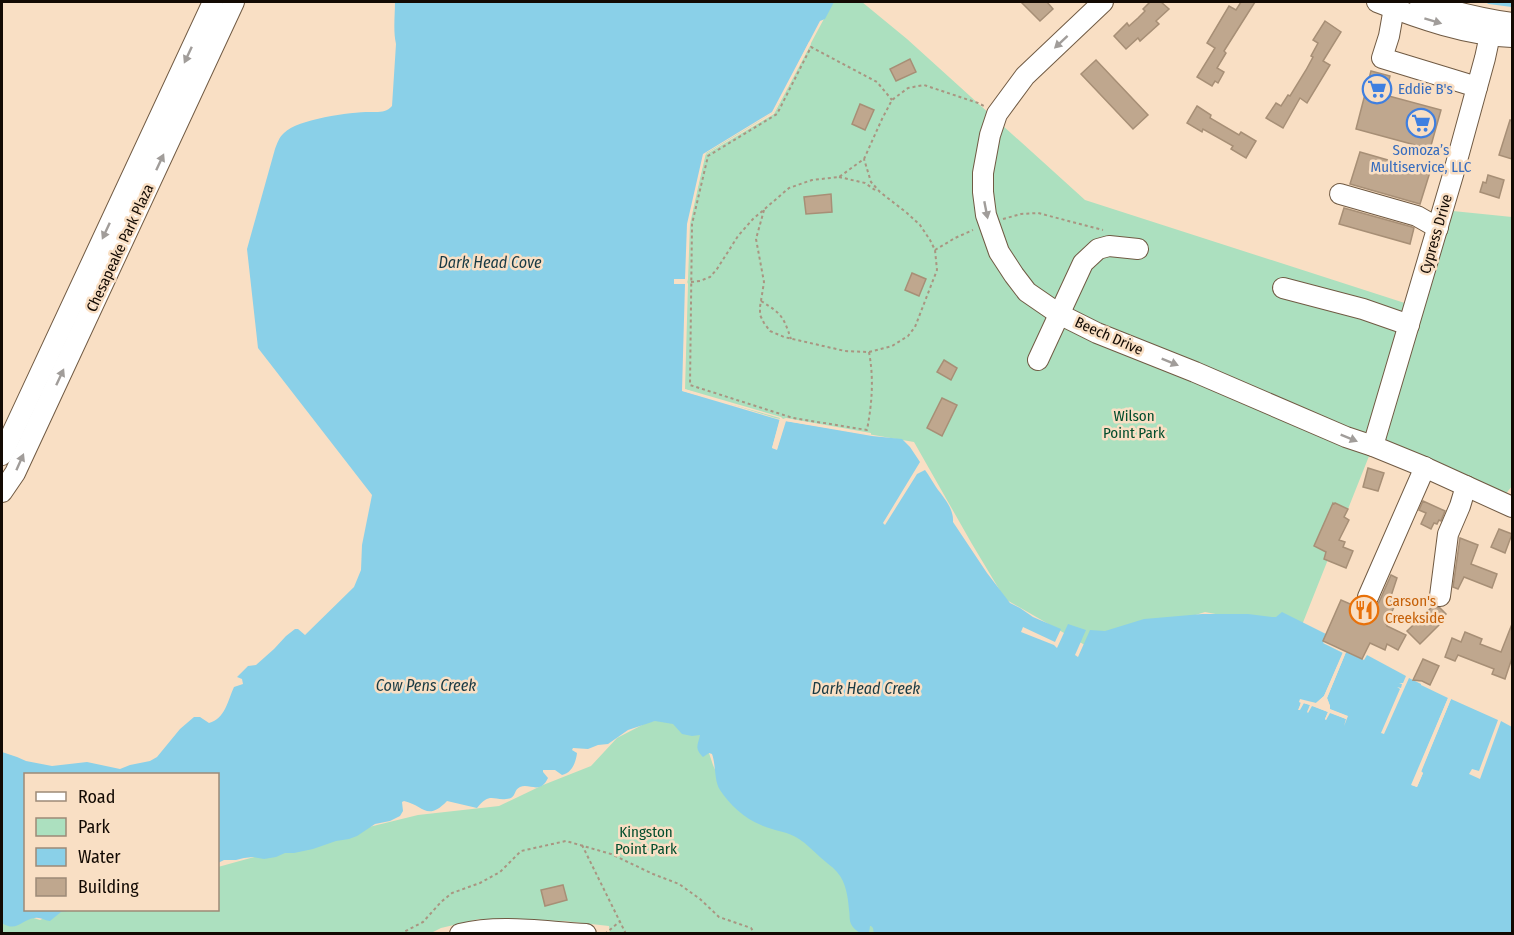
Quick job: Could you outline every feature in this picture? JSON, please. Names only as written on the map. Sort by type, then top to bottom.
[{"type":"street","name":"Chesapeake Park Plaza","points":[[2,455],[10,414],[210,2]]},
{"type":"street","name":"Chesapeake Park Plaza","points":[[2,492],[15,473],[234,2]]},
{"type":"street","name":"Beech Drive","points":[[1103,2],[1025,76],[997,114],[990,135],[983,173],[983,192],[989,223],[999,252],[1027,292],[1059,314],[1097,333],[1346,437],[1425,467],[1466,486],[1508,498]]},
{"type":"street","points":[[1420,2],[1499,27],[1512,37]]},
{"type":"street","points":[[1476,87],[1382,58],[1389,36],[1386,5],[1449,26],[1499,27]]},
{"type":"street","name":"Cypress Drive","points":[[1374,446],[1438,228],[1476,87],[1499,27]]},
{"type":"street","points":[[1340,194],[1417,216],[1438,228]]},
{"type":"street","points":[[1038,360],[1083,263],[1098,249],[1110,246],[1138,249]]},
{"type":"street","points":[[1283,288],[1363,309],[1409,325]]},
{"type":"street","points":[[10,414],[35,430]]},
{"type":"street","points":[[1368,597],[1425,467]]},
{"type":"street","points":[[1440,596],[1448,534],[1466,486]]},
{"type":"street","points":[[460,933],[486,929],[586,933]]},
{"type":"path","points":[[869,352],[873,380],[867,430],[794,417],[690,385],[692,224],[708,156],[777,114],[810,47],[877,82],[892,100]]},
{"type":"path","points":[[839,177],[864,159],[892,100],[908,88],[924,85],[978,103],[997,114]]},
{"type":"path","points":[[864,159],[871,182],[880,192]]},
{"type":"path","points":[[691,282],[710,277],[738,236],[753,219],[789,188],[812,180],[839,177],[865,183],[880,192],[920,225],[935,250],[937,270],[915,327],[908,336],[892,346],[869,352],[845,351],[791,339],[770,331],[760,315],[764,282],[756,239],[764,210]]},
{"type":"path","points":[[935,250],[989,223],[1020,214],[1038,213],[1106,231]]},
{"type":"path","points":[[761,301],[783,318],[791,339]]},
{"type":"path","points":[[400,933],[423,922],[452,893],[480,883],[500,872],[521,851],[566,841],[612,854],[679,884],[720,917],[751,928],[755,933]]},
{"type":"path","points":[[582,845],[626,933]]},
{"type":"path","points":[[605,933],[620,922]]},
{"type":"green space","name":"Wilson Point Park","points":[[833,2],[862,2],[907,39],[1085,200],[1414,306],[1443,210],[1512,217],[1512,486],[1500,501],[1373,446],[1300,630],[1205,612],[1090,648],[1005,599],[914,442],[775,418],[684,389],[689,224],[706,153],[774,112]]},
{"type":"green space","name":"Kingston Point Park","points":[[668,719],[686,724],[704,738],[725,793],[798,835],[854,880],[876,934],[610,934],[609,926],[564,921],[479,919],[441,928],[429,934],[2,934],[2,908],[40,920],[59,911],[219,911],[219,867],[418,815],[499,806],[591,766],[617,738],[648,722]]},
{"type":"water","points":[[395,2],[834,2],[825,19],[820,21],[772,112],[703,154],[687,224],[685,279],[674,279],[674,284],[685,284],[682,391],[780,420],[772,448],[777,449],[785,421],[902,439],[920,462],[883,523],[885,525],[917,474],[925,470],[950,507],[953,522],[1010,603],[1033,617],[1061,629],[1055,642],[1023,627],[1021,632],[1057,648],[1068,624],[1086,630],[1075,655],[1078,657],[1090,630],[1105,631],[1144,619],[1202,614],[1248,614],[1276,617],[1282,612],[1326,634],[1324,642],[1343,652],[1324,696],[1316,703],[1301,702],[1299,709],[1303,703],[1310,705],[1308,712],[1311,705],[1328,712],[1326,720],[1329,712],[1346,719],[1347,716],[1329,709],[1327,698],[1346,652],[1364,660],[1367,655],[1406,676],[1403,683],[1399,683],[1402,684],[1401,688],[1397,687],[1400,689],[1381,733],[1384,734],[1409,678],[1448,698],[1412,785],[1417,787],[1451,699],[1498,720],[1479,771],[1472,769],[1469,774],[1480,779],[1501,721],[1512,727],[1512,933],[874,934],[870,926],[869,933],[860,933],[851,924],[846,890],[843,880],[835,870],[799,839],[755,822],[733,806],[718,786],[712,754],[709,753],[703,757],[698,751],[700,735],[682,734],[673,724],[655,721],[628,730],[608,744],[588,749],[573,748],[572,750],[577,753],[573,767],[568,772],[562,775],[555,770],[543,770],[548,778],[542,786],[520,787],[511,798],[489,798],[477,808],[447,801],[430,811],[404,801],[400,816],[375,824],[357,836],[313,849],[264,859],[253,857],[219,862],[219,773],[24,773],[24,911],[68,911],[61,912],[50,921],[35,918],[12,927],[2,923],[2,752],[26,761],[52,766],[87,762],[120,769],[150,761],[157,757],[180,729],[194,717],[200,717],[209,723],[219,718],[234,687],[243,684],[242,679],[237,677],[248,666],[256,665],[295,629],[305,635],[354,587],[361,570],[362,545],[372,495],[258,348],[247,249],[275,149],[282,135],[291,128],[312,120],[350,113],[382,112],[392,106],[396,44]]},
{"type":"pier","points":[[809,42],[811,44],[774,114],[705,155],[690,224],[685,389],[781,417],[783,419],[871,433],[871,435],[786,421],[777,450],[772,448],[780,418],[683,391],[688,224],[704,155],[774,112]]},
{"type":"pier","points":[[1324,642],[1346,652],[1327,698],[1330,709],[1348,716],[1344,726],[1346,719],[1330,713],[1326,720],[1328,712],[1312,706],[1308,713],[1310,705],[1304,703],[1298,710],[1300,699],[1316,703],[1324,696],[1343,653]]},
{"type":"pier","points":[[1448,698],[1451,699],[1421,771],[1423,773],[1417,787],[1411,785]]},
{"type":"building","points":[[1021,2],[1047,2],[1053,9],[1040,21]]},
{"type":"building","points":[[1150,2],[1161,2],[1169,9],[1156,21],[1159,24],[1140,41],[1138,38],[1126,49],[1114,36],[1127,23],[1129,26],[1138,18]]},
{"type":"building","points":[[1241,2],[1255,2],[1224,51],[1226,53],[1217,68],[1224,72],[1218,83],[1215,81],[1212,86],[1197,77],[1215,48],[1207,43],[1229,6],[1236,10]]},
{"type":"building","points":[[1325,21],[1341,32],[1323,61],[1330,65],[1307,103],[1300,98],[1283,128],[1266,118],[1276,103],[1281,106],[1288,95],[1290,96],[1306,70],[1318,43],[1313,40]]},
{"type":"building","points":[[910,59],[916,72],[896,81],[890,69]]},
{"type":"building","points":[[1096,60],[1148,115],[1133,129],[1081,74]]},
{"type":"building","points":[[1371,71],[1390,76],[1385,95],[1441,110],[1430,149],[1356,129]]},
{"type":"building","points":[[860,104],[874,110],[865,130],[852,124]]},
{"type":"building","points":[[1197,106],[1211,115],[1210,118],[1239,135],[1241,132],[1256,141],[1246,158],[1231,149],[1233,146],[1187,123]]},
{"type":"building","points":[[1510,120],[1512,121],[1512,159],[1499,155]]},
{"type":"building","points":[[1360,152],[1430,172],[1420,204],[1350,184]]},
{"type":"building","points":[[1488,175],[1504,180],[1499,198],[1480,192]]},
{"type":"building","points":[[831,194],[832,212],[806,214],[804,197]]},
{"type":"building","points":[[1344,208],[1414,228],[1410,244],[1339,224]]},
{"type":"building","points":[[912,273],[926,279],[919,296],[905,290]]},
{"type":"building","points":[[944,360],[957,368],[951,380],[937,372]]},
{"type":"building","points":[[942,398],[957,405],[942,436],[927,428]]},
{"type":"building","points":[[1368,468],[1384,473],[1378,491],[1363,487]]},
{"type":"building","points":[[1423,501],[1445,511],[1441,521],[1434,523],[1431,529],[1421,524],[1426,513],[1419,510]]},
{"type":"building","points":[[1333,503],[1348,509],[1344,517],[1349,520],[1339,540],[1345,542],[1343,547],[1353,551],[1346,568],[1324,559],[1326,552],[1314,546]]},
{"type":"building","points":[[1499,529],[1512,534],[1505,553],[1491,547]]},
{"type":"building","points":[[1460,538],[1478,545],[1471,564],[1497,574],[1492,588],[1464,577],[1458,589],[1453,587]]},
{"type":"building","points":[[1391,575],[1397,578],[1391,596],[1398,599],[1386,624],[1406,635],[1398,650],[1387,644],[1385,650],[1370,643],[1362,659],[1323,641],[1341,600],[1364,610],[1375,607]]},
{"type":"building","points":[[1433,606],[1440,608],[1446,614],[1440,620],[1442,622],[1420,644],[1407,631]]},
{"type":"building","points":[[1512,624],[1512,658],[1505,679],[1492,674],[1494,669],[1458,655],[1455,661],[1445,657],[1452,638],[1461,642],[1465,632],[1482,639],[1480,644],[1501,652]]},
{"type":"building","points":[[1423,659],[1439,666],[1430,685],[1413,680]]},
{"type":"building","points":[[563,885],[567,900],[545,906],[541,890]]},
{"type":"waterway","points":[[1489,2],[1512,5]]},
{"type":"place","name":"Eddie B's","points":[[1377,89]]},
{"type":"place","name":"Somoza’s Multiservice, LLC","points":[[1421,123]]},
{"type":"place","name":"Carson's Creekside","points":[[1364,610]]},
{"type":"water label","name":"Dark Head Cove","points":[[490,262]]},
{"type":"water label","name":"Cow Pens Creek","points":[[426,685]]},
{"type":"water label","name":"Dark Head Creek","points":[[866,688]]}]
